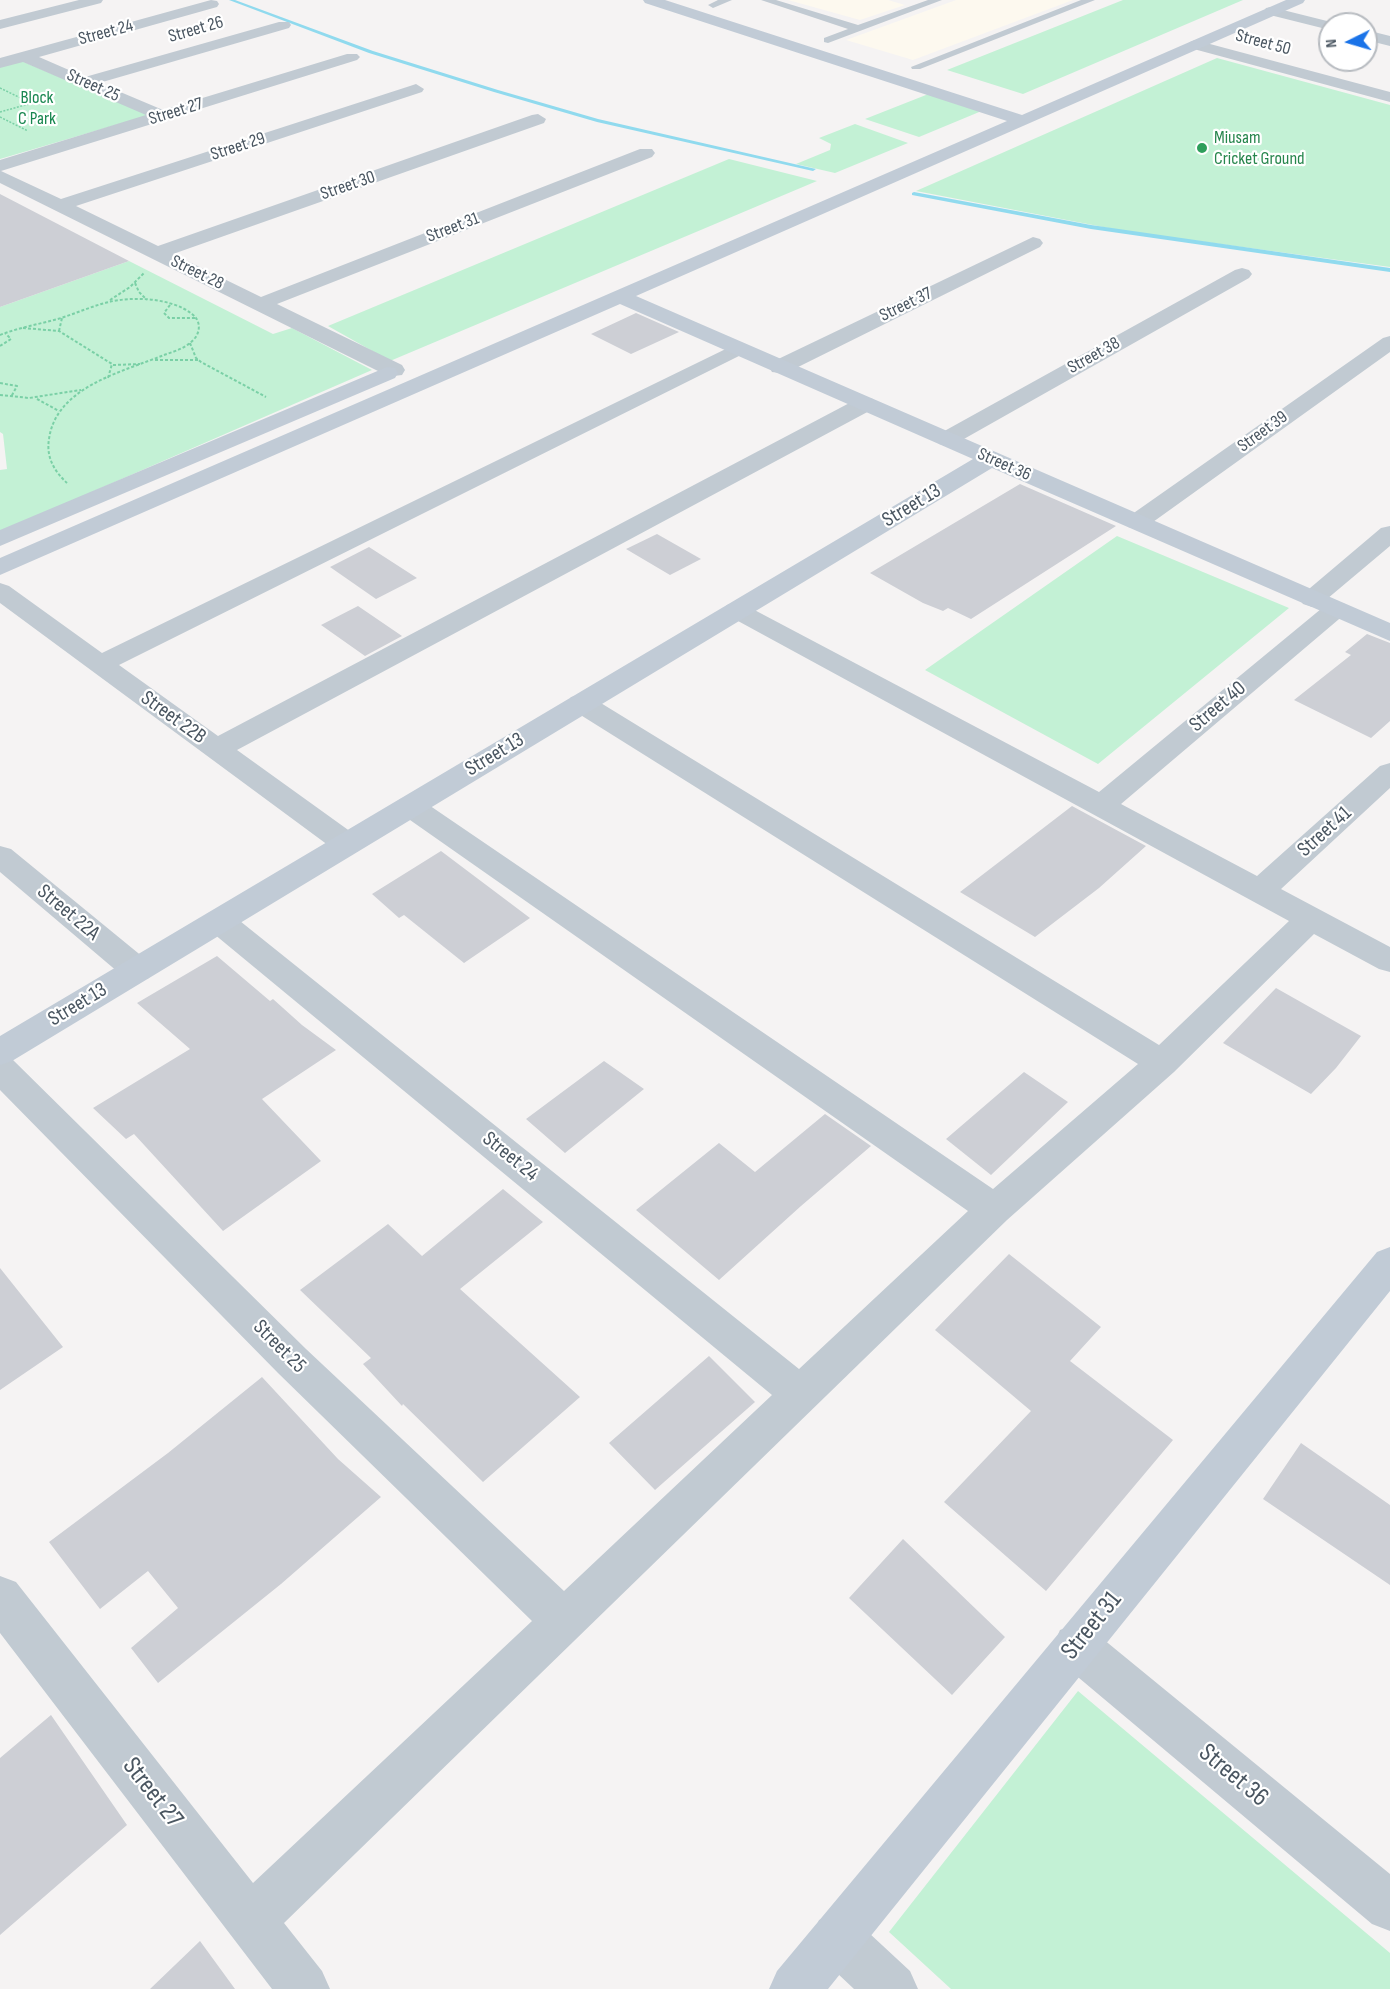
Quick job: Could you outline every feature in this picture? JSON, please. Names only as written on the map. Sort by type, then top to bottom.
[{"type":"street","points":[[0,25],[96,0]]},
{"type":"street","points":[[650,0],[1022,120]]},
{"type":"street","points":[[698,0],[720,2],[771,23]]},
{"type":"street","points":[[1189,37],[1252,0]]},
{"type":"street","points":[[971,121],[996,110],[1035,103],[1189,37],[1298,0]]},
{"type":"street","name":"Street 24","points":[[0,63],[212,4]]},
{"type":"street","points":[[1271,11],[1318,23]]},
{"type":"street","name":"Street 26","points":[[89,84],[284,25]]},
{"type":"street","name":"Street 50","points":[[1189,37],[1390,97]]},
{"type":"street","points":[[822,38],[850,46]]},
{"type":"street","name":"Street 25","points":[[24,56],[162,116]]},
{"type":"street","name":"Street 27","points":[[0,166],[352,57]]},
{"type":"street","points":[[910,65],[938,73]]},
{"type":"street","name":"Street 29","points":[[61,205],[416,89]]},
{"type":"street","points":[[0,567],[1022,120],[1035,103]]},
{"type":"street","name":"Street 30","points":[[163,256],[538,119]]},
{"type":"street","name":"Street 31","points":[[261,304],[646,153]]},
{"type":"street","name":"Street 28","points":[[0,176],[394,370]]},
{"type":"street","name":"Street 37","points":[[780,367],[1033,243]]},
{"type":"street","name":"Street 38","points":[[947,439],[1242,273]]},
{"type":"street","name":"Street 36","points":[[619,296],[1390,633]]},
{"type":"street","points":[[515,318],[541,330]]},
{"type":"street","name":"Street 39","points":[[1137,522],[1390,342]]},
{"type":"street","points":[[100,664],[738,349]]},
{"type":"street","points":[[0,539],[416,361]]},
{"type":"street","points":[[216,749],[865,404]]},
{"type":"street","name":"Street 13","points":[[0,1052],[990,459]]},
{"type":"street","points":[[110,492],[131,510]]},
{"type":"street","name":"Street 40","points":[[1101,806],[1324,604],[1390,533]]},
{"type":"street","name":"Street 22B","points":[[0,591],[347,844]]},
{"type":"street","points":[[736,610],[1390,961]]},
{"type":"street","points":[[581,703],[1162,1063]]},
{"type":"street","name":"Street 41","points":[[1259,892],[1390,772]]},
{"type":"street","points":[[410,806],[994,1209]]},
{"type":"street","name":"Street 22A","points":[[0,856],[137,970]]},
{"type":"street","points":[[251,1920],[994,1209],[1162,1063],[1310,919]]},
{"type":"street","name":"Street 24","points":[[219,921],[800,1394]]},
{"type":"street","name":"Street 25","points":[[0,1068],[291,1361],[563,1621]]},
{"type":"street","name":"Street 31","points":[[795,1989],[1390,1263]]},
{"type":"street","name":"Street 27","points":[[0,1597],[304,1989]]},
{"type":"street","name":"Street 36","points":[[1076,1646],[1390,1906]]},
{"type":"street","points":[[837,1938],[892,1989]]},
{"type":"lane","points":[[766,0],[859,29]]},
{"type":"lane","points":[[912,0],[931,2]]},
{"type":"lane","points":[[910,65],[1090,0]]},
{"type":"lane","points":[[822,38],[859,29],[931,2]]},
{"type":"path","points":[[0,112],[89,84]]},
{"type":"path","points":[[0,88],[32,103]]},
{"type":"path","points":[[0,117],[36,135]]},
{"type":"path","points":[[104,303],[135,282],[163,256]]},
{"type":"path","points":[[135,282],[139,292],[148,301]]},
{"type":"path","points":[[0,335],[119,300],[148,301],[185,309],[196,318],[198,331],[190,343],[81,390],[34,398],[0,396]]},
{"type":"path","points":[[170,305],[165,311],[166,317],[175,320],[196,318]]},
{"type":"path","points":[[59,331],[62,318]]},
{"type":"path","points":[[19,328],[59,331],[113,365],[143,364]]},
{"type":"path","points":[[0,346],[12,339],[5,333]]},
{"type":"path","points":[[190,343],[199,361]]},
{"type":"path","points":[[152,360],[199,361],[296,413]]},
{"type":"path","points":[[108,378],[113,365]]},
{"type":"path","points":[[0,383],[17,386],[11,397]]},
{"type":"path","points":[[81,390],[59,411],[48,435],[49,461],[59,477],[87,502]]},
{"type":"path","points":[[34,398],[59,411]]},
{"type":"shaded area","points":[[788,0],[888,0],[905,5],[860,20]]},
{"type":"shaded area","points":[[956,0],[1073,0],[913,60],[846,40]]},
{"type":"green space","points":[[1123,0],[1243,0],[1023,94],[947,70]]},
{"type":"green space","name":"Miusam Cricket Ground","points":[[1217,58],[1390,105],[1390,267],[1124,231],[916,191]]},
{"type":"green space","name":"Block C Park","points":[[15,62],[24,62],[147,114],[0,159],[0,67]]},
{"type":"green space","points":[[931,93],[984,110],[919,137],[865,119]]},
{"type":"green space","points":[[855,124],[908,143],[835,173],[796,164],[830,150],[831,144],[819,138]]},
{"type":"green space","points":[[729,159],[817,181],[390,361],[328,326]]},
{"type":"green space","points":[[129,261],[273,334],[292,328],[372,370],[0,532],[0,470],[7,469],[3,434],[0,432],[0,307]]},
{"type":"green space","points":[[1117,536],[1289,608],[1098,764],[925,670]]},
{"type":"green space","points":[[1078,1691],[1390,1953],[1390,1989],[951,1989],[889,1932]]},
{"type":"building","points":[[0,194],[129,261],[0,307]]},
{"type":"building","points":[[636,313],[679,332],[631,354],[591,334]]},
{"type":"building","points":[[1020,484],[1116,526],[971,619],[948,608],[943,611],[923,603],[870,573]]},
{"type":"building","points":[[657,534],[701,559],[670,575],[626,549]]},
{"type":"building","points":[[369,547],[417,578],[376,599],[330,567]]},
{"type":"building","points":[[358,606],[402,636],[365,656],[321,625]]},
{"type":"building","points":[[1367,634],[1390,643],[1390,721],[1371,738],[1294,700],[1351,655],[1345,652]]},
{"type":"building","points":[[1072,806],[1146,846],[1099,888],[1035,937],[960,892]]},
{"type":"building","points":[[441,851],[530,918],[464,963],[404,915],[399,918],[372,894]]},
{"type":"building","points":[[217,956],[270,1001],[273,999],[302,1025],[336,1050],[262,1099],[321,1161],[223,1231],[134,1134],[126,1139],[93,1108],[190,1049],[137,1003]]},
{"type":"building","points":[[1276,988],[1361,1036],[1336,1068],[1311,1094],[1223,1043]]},
{"type":"building","points":[[604,1061],[644,1089],[565,1153],[526,1119]]},
{"type":"building","points":[[1024,1072],[1068,1102],[991,1175],[946,1139]]},
{"type":"building","points":[[825,1114],[871,1146],[719,1280],[636,1210],[719,1143],[755,1172]]},
{"type":"building","points":[[503,1189],[543,1222],[460,1289],[580,1397],[483,1482],[403,1404],[402,1406],[363,1364],[371,1358],[300,1290],[388,1224],[422,1256]]},
{"type":"building","points":[[1009,1254],[1101,1327],[1070,1361],[1173,1440],[1046,1591],[944,1502],[1031,1411],[935,1330]]},
{"type":"building","points":[[0,1268],[63,1347],[0,1390]]},
{"type":"building","points":[[709,1356],[755,1402],[655,1490],[609,1443]]},
{"type":"building","points":[[262,1377],[338,1459],[381,1497],[281,1584],[158,1683],[131,1648],[178,1608],[148,1571],[100,1609],[49,1542],[168,1453]]},
{"type":"building","points":[[1301,1443],[1390,1505],[1390,1585],[1263,1499]]},
{"type":"building","points":[[903,1539],[1005,1637],[952,1695],[849,1598]]},
{"type":"building","points":[[51,1715],[127,1825],[0,1935],[0,1758]]},
{"type":"building","points":[[200,1941],[235,1989],[150,1989]]},
{"type":"waterway","points":[[231,0],[371,52],[496,91],[597,120],[813,169]]},
{"type":"waterway","points":[[914,194],[1091,227],[1390,270]]},
{"type":"place","name":"Miusam Cricket Ground","points":[[1202,148]]}]
